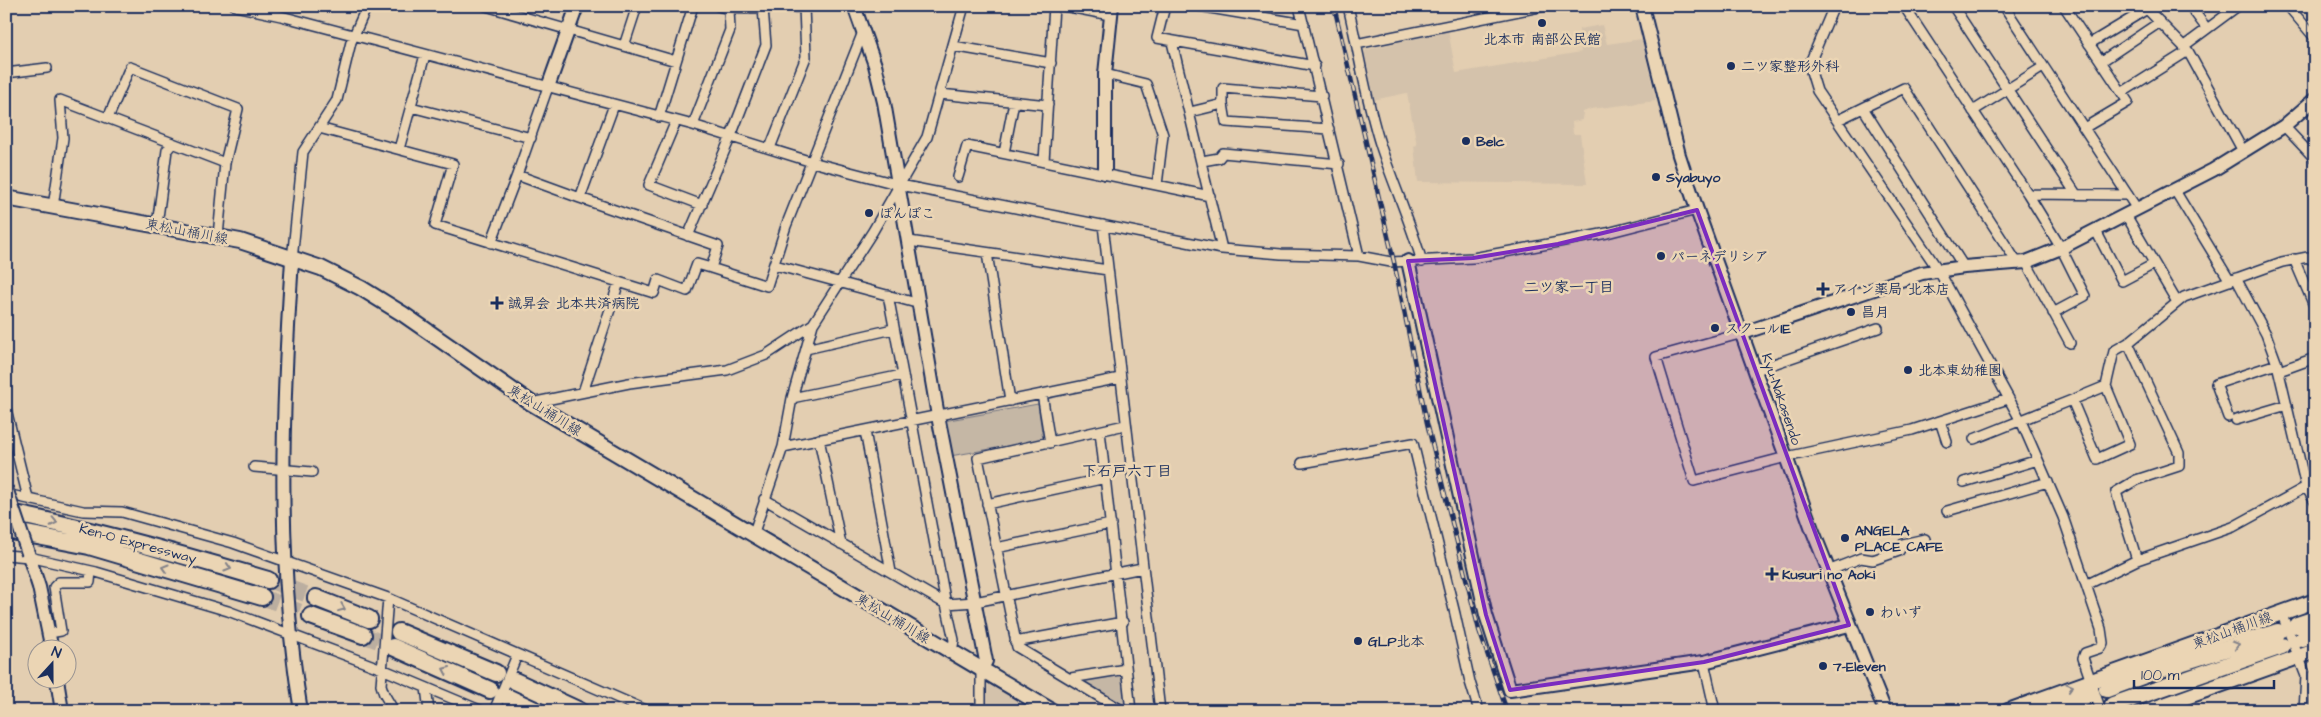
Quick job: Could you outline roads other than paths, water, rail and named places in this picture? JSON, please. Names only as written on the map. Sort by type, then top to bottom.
[{"type":"highway","name":"Ken-O Expressway","points":[[6,512],[74,526],[158,547],[268,580]]},
{"type":"highway","name":"Ken-O Expressway","points":[[6,530],[89,546],[262,597]]},
{"type":"highway","points":[[316,598],[369,619]]},
{"type":"highway","points":[[311,616],[364,635]]},
{"type":"highway","points":[[2304,633],[2315,619]]},
{"type":"highway","points":[[490,690],[396,639],[496,673]]},
{"type":"highway","points":[[2107,689],[2160,669],[2280,639],[2107,708]]},
{"type":"highway","points":[[515,681],[580,711]]},
{"type":"highway","points":[[2046,711],[2089,689]]},
{"type":"highway","points":[[507,697],[537,711]]},
{"type":"main road","name":"東松山桶川線","points":[[6,198],[218,236],[240,241],[292,260],[321,268],[360,288],[429,331],[531,403],[1052,711]]},
{"type":"main road","name":"東松山桶川線","points":[[2008,711],[2089,689],[2281,612],[2315,601]]},
{"type":"main road","points":[[2147,711],[2315,650]]},
{"type":"street","points":[[235,6],[693,125],[812,162],[900,185],[1222,249],[1281,254],[1359,256],[1391,262],[1422,262],[1473,258],[1558,244],[1651,223],[1697,210]]},
{"type":"street","points":[[301,711],[293,659],[284,561],[282,470],[292,260],[303,152],[337,100],[353,36],[367,6]]},
{"type":"street","points":[[486,6],[676,61]]},
{"type":"street","points":[[491,243],[531,138],[576,6]]},
{"type":"street","points":[[624,46],[637,6]]},
{"type":"street","points":[[660,117],[693,6]]},
{"type":"street","points":[[718,6],[729,9],[804,7],[806,57],[770,148]]},
{"type":"street","points":[[854,6],[875,65],[884,102],[900,185],[938,416],[986,661],[981,670],[981,711]]},
{"type":"street","points":[[753,535],[783,447],[792,398],[813,324],[874,231],[927,137],[964,6]]},
{"type":"street","points":[[1044,161],[1054,6]]},
{"type":"street","points":[[1064,6],[1111,11],[1105,74],[1105,173]]},
{"type":"street","points":[[1165,6],[1156,38],[1315,66]]},
{"type":"street","points":[[1198,6],[1304,24]]},
{"type":"street","points":[[1299,6],[1315,66],[1359,256]]},
{"type":"street","points":[[1348,6],[1371,111],[1382,148],[1410,220],[1422,262]]},
{"type":"street","points":[[1356,44],[1544,6]]},
{"type":"street","name":"Kyu-Nakasendo","points":[[1642,6],[1679,155],[1697,210],[1828,571],[1885,711]]},
{"type":"street","points":[[1834,6],[1808,65],[1818,91],[1938,271],[2008,399],[2038,460],[2063,517],[2101,629],[2104,643],[2100,648],[2084,653],[2083,658],[2089,689],[2107,708]]},
{"type":"street","points":[[1904,6],[2028,194],[2061,248],[2085,296],[2053,313]]},
{"type":"street","points":[[1953,6],[2076,194]]},
{"type":"street","points":[[2004,6],[2128,195],[2131,212],[2154,264],[2177,302]]},
{"type":"street","points":[[2064,6],[2124,92],[2128,102],[2084,128]]},
{"type":"street","points":[[2190,6],[2207,29]]},
{"type":"street","points":[[2124,92],[2186,48],[2207,29],[2238,6]]},
{"type":"street","points":[[2288,6],[2315,38]]},
{"type":"street","points":[[688,236],[731,136],[766,46],[763,8]]},
{"type":"street","points":[[693,125],[730,30],[729,9]]},
{"type":"street","points":[[2090,44],[2146,9],[2186,48],[2243,151]]},
{"type":"street","points":[[2102,61],[2160,22]]},
{"type":"street","points":[[318,128],[453,164],[436,225],[654,293],[658,280],[687,291],[697,264],[767,286],[786,226],[863,32]]},
{"type":"street","points":[[1172,42],[1222,249]]},
{"type":"street","points":[[953,46],[1051,63]]},
{"type":"street","points":[[399,150],[425,55]]},
{"type":"street","points":[[108,118],[130,67],[238,109],[224,163],[218,236]]},
{"type":"street","points":[[1973,111],[2043,67]]},
{"type":"street","points":[[6,73],[47,68]]},
{"type":"street","points":[[1105,74],[1146,84],[1163,135],[1157,185]]},
{"type":"street","points":[[1322,96],[1223,88],[1226,122],[1329,129]]},
{"type":"street","points":[[1838,120],[1904,88],[2022,263],[2070,343]]},
{"type":"street","points":[[940,94],[1048,105]]},
{"type":"street","points":[[2008,399],[1912,430],[1786,457],[1694,481],[1656,357],[1743,333],[1922,274],[1964,267],[2022,263],[2061,248],[2213,170],[2284,126],[2315,99]]},
{"type":"street","points":[[53,207],[63,138],[60,100],[224,163]]},
{"type":"street","points":[[1004,153],[1014,102]]},
{"type":"street","points":[[1190,112],[1223,104]]},
{"type":"street","points":[[580,198],[614,105]]},
{"type":"street","points":[[411,107],[531,138]]},
{"type":"street","points":[[1863,108],[1964,267]]},
{"type":"street","points":[[676,121],[649,185],[702,205]]},
{"type":"street","points":[[2284,126],[2315,159]]},
{"type":"street","points":[[157,225],[167,150],[172,144]]},
{"type":"street","points":[[958,177],[967,146],[1210,196]]},
{"type":"street","points":[[1202,161],[1219,158],[1223,154],[1338,164]]},
{"type":"street","points":[[517,176],[718,246],[711,268]]},
{"type":"street","points":[[2174,189],[2266,334],[2278,368],[2306,487],[2315,502]]},
{"type":"street","points":[[2028,194],[2128,195]]},
{"type":"street","points":[[1103,225],[1160,711]]},
{"type":"street","points":[[2096,231],[2122,281],[2154,264]]},
{"type":"street","points":[[909,242],[1108,270]]},
{"type":"street","points":[[986,253],[1010,401]]},
{"type":"street","points":[[2072,400],[2097,458],[2130,444],[2106,386],[2114,351],[2128,343],[2184,297],[2282,262],[2308,257],[2315,262]]},
{"type":"street","points":[[2294,259],[2315,308]]},
{"type":"street","points":[[1408,261],[1486,616],[1510,690],[1704,662],[1849,625]]},
{"type":"street","points":[[774,265],[920,304]]},
{"type":"street","points":[[584,392],[620,282]]},
{"type":"street","points":[[888,296],[910,422],[954,640],[952,652]]},
{"type":"street","points":[[531,403],[628,383],[727,370],[766,355],[813,324]]},
{"type":"street","points":[[1756,370],[1878,328]]},
{"type":"street","points":[[806,349],[893,329]]},
{"type":"street","points":[[2128,343],[2178,453],[2179,466],[2136,480],[2116,492],[2137,560]]},
{"type":"street","points":[[2287,404],[2232,418],[2216,384],[2315,358]]},
{"type":"street","points":[[792,398],[902,375]]},
{"type":"street","points":[[783,447],[1120,378]]},
{"type":"street","points":[[1974,439],[2106,386]]},
{"type":"street","points":[[1042,394],[1050,443]]},
{"type":"street","points":[[6,409],[28,498]]},
{"type":"street","points":[[1940,421],[1947,442]]},
{"type":"street","points":[[1123,711],[1017,647],[978,458],[1125,425]]},
{"type":"street","points":[[865,431],[891,572]]},
{"type":"street","points":[[1100,431],[1123,622],[1131,711]]},
{"type":"street","points":[[819,440],[841,544]]},
{"type":"street","points":[[1302,463],[1412,443],[1470,682],[1479,711]]},
{"type":"street","points":[[1964,482],[2038,460]]},
{"type":"street","points":[[254,467],[312,472]]},
{"type":"street","points":[[987,504],[1106,478]]},
{"type":"street","points":[[1948,511],[2048,482]]},
{"type":"street","points":[[2086,585],[2137,560],[2233,527],[2306,487]]},
{"type":"street","points":[[6,488],[38,588],[50,640]]},
{"type":"street","points":[[6,494],[83,511],[122,512],[233,543],[388,598],[648,711]]},
{"type":"street","points":[[764,499],[946,604],[975,602],[1142,568]]},
{"type":"street","points":[[996,548],[1111,524]]},
{"type":"street","points":[[1828,571],[1860,558],[1873,560],[1899,551],[1903,544],[1925,539]]},
{"type":"street","points":[[6,555],[28,555],[91,571],[228,611],[382,669],[482,711]]},
{"type":"street","points":[[49,633],[61,630],[54,587],[59,582],[90,582],[91,571]]},
{"type":"street","points":[[388,598],[382,685],[384,694],[394,711]]},
{"type":"street","points":[[2281,612],[2306,676],[2304,711]]},
{"type":"street","points":[[1015,642],[1123,622]]},
{"type":"street","points":[[494,711],[517,655]]},
{"type":"street","points":[[1704,662],[1716,711]]},
{"type":"street","points":[[1071,678],[1126,669]]},
{"type":"street","points":[[426,688],[429,711]]},
{"type":"street","points":[[59,690],[62,711]]},
{"type":"tunnel","points":[[268,580],[316,598]]},
{"type":"tunnel","points":[[262,597],[311,616]]},
{"type":"tunnel","points":[[363,635],[393,647]]},
{"type":"railway","points":[[1334,6],[1394,262],[1427,423],[1479,630],[1507,711]]},
{"type":"place","name":"北本市 南部公民館","points":[[1542,23]]},
{"type":"place","name":"二ツ家整形外科","points":[[1731,66]]},
{"type":"place","name":"Belc","points":[[1466,141]]},
{"type":"place","name":"Syabuyo","points":[[1656,177]]},
{"type":"place","name":"ぽんぽこ","points":[[869,213]]},
{"type":"place","name":"パーネデリシア","points":[[1661,256]]},
{"type":"place","name":"アイン薬局 北本店","points":[[1823,289]]},
{"type":"place","name":"誠昇会 北本共済病院","points":[[497,303]]},
{"type":"place","name":"昌月","points":[[1851,312]]},
{"type":"place","name":"スクールIE","points":[[1715,328]]},
{"type":"place","name":"北本東幼稚園","points":[[1908,370]]},
{"type":"place","name":"ANGELA PLACE CAFE","points":[[1845,538]]},
{"type":"place","name":"Kusuri no Aoki","points":[[1772,574]]},
{"type":"place","name":"わいず","points":[[1870,612]]},
{"type":"place","name":"GLP北本","points":[[1358,641]]},
{"type":"place","name":"7-Eleven","points":[[1823,666]]},
{"type":"district","name":"二ツ家一丁目","points":[[1569,287]]},
{"type":"district","name":"下石戸六丁目","points":[[1127,471]]}]
